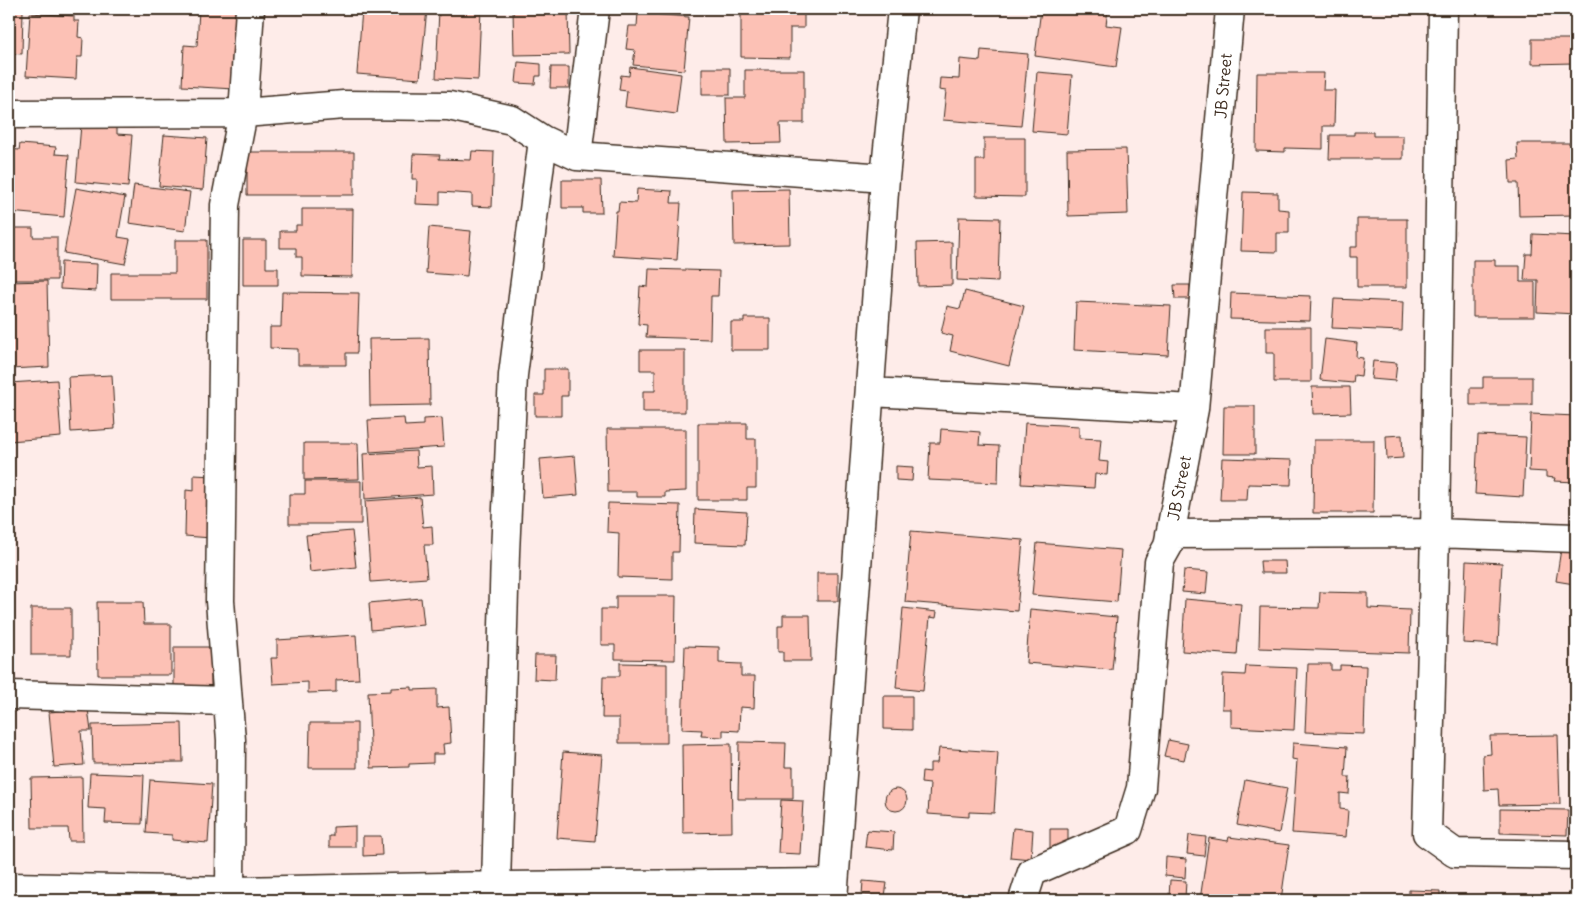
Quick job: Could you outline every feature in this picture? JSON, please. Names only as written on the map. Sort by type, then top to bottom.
[{"type":"street","points":[[230,891],[231,740],[220,602],[225,214],[242,113],[250,9]]},
{"type":"street","points":[[577,156],[596,9]]},
{"type":"street","points":[[9,887],[230,891],[496,886],[834,892],[885,178],[902,9]]},
{"type":"street","name":"JB Street","points":[[1023,900],[1032,872],[1128,830],[1141,788],[1159,562],[1168,546],[1194,409],[1230,9]]},
{"type":"street","points":[[1442,9],[1435,534],[1427,833],[1455,853],[1576,855]]},
{"type":"street","points":[[9,114],[242,113],[344,105],[449,106],[512,120],[544,140],[577,156],[885,178]]},
{"type":"street","points":[[496,886],[505,553],[513,376],[544,140]]},
{"type":"street","points":[[870,392],[1194,409]]},
{"type":"street","points":[[1170,534],[1435,534],[1576,538]]},
{"type":"street","points":[[9,695],[228,701]]},
{"type":"building","points":[[9,9],[23,9],[22,54],[9,53]]},
{"type":"building","points":[[37,9],[111,9],[111,13],[37,13]]},
{"type":"building","points":[[199,9],[239,9],[234,89],[182,86],[184,45],[197,46]]},
{"type":"building","points":[[292,9],[339,9],[339,13],[291,13]]},
{"type":"building","points":[[362,9],[427,9],[420,79],[357,74]]},
{"type":"building","points":[[439,9],[481,9],[478,80],[436,78]]},
{"type":"building","points":[[513,9],[568,9],[569,54],[514,55]]},
{"type":"building","points":[[741,9],[804,9],[804,28],[790,28],[790,58],[741,57]]},
{"type":"building","points":[[1041,9],[1108,9],[1106,25],[1122,27],[1116,67],[1035,56]]},
{"type":"building","points":[[30,13],[74,16],[74,21],[79,21],[78,37],[83,38],[82,57],[77,57],[76,79],[26,76]]},
{"type":"building","points":[[638,13],[689,17],[684,70],[633,65],[635,50],[626,49],[629,26],[637,26]]},
{"type":"building","points":[[1532,39],[1573,39],[1573,63],[1532,64]]},
{"type":"building","points":[[981,50],[1028,54],[1021,126],[943,120],[946,91],[939,90],[940,78],[959,79],[960,59],[980,61]]},
{"type":"building","points":[[518,62],[541,64],[541,76],[536,76],[535,84],[516,83]]},
{"type":"building","points":[[551,67],[569,67],[569,88],[550,88]]},
{"type":"building","points":[[630,67],[681,74],[676,114],[625,107],[627,91],[619,90],[621,75],[629,76]]},
{"type":"building","points":[[702,68],[730,68],[730,95],[702,95]]},
{"type":"building","points":[[745,70],[804,70],[804,123],[780,123],[781,143],[727,144],[726,98],[745,98]]},
{"type":"building","points":[[1037,72],[1072,75],[1067,134],[1032,131]]},
{"type":"building","points":[[1257,73],[1324,73],[1323,90],[1335,90],[1334,126],[1323,126],[1323,149],[1285,148],[1285,152],[1256,151]]},
{"type":"building","points":[[81,125],[117,128],[117,134],[132,135],[128,187],[76,182]]},
{"type":"building","points":[[1354,132],[1373,132],[1373,136],[1403,136],[1403,159],[1329,159],[1330,135],[1354,135]]},
{"type":"building","points":[[164,135],[207,138],[203,190],[159,186]]},
{"type":"building","points":[[984,138],[1025,138],[1025,197],[976,196],[976,160],[984,160]]},
{"type":"building","points":[[1517,143],[1576,143],[1576,215],[1519,216],[1518,183],[1510,183],[1509,160],[1518,159]]},
{"type":"building","points":[[20,144],[56,147],[55,154],[69,155],[64,217],[9,212],[9,149],[19,150]]},
{"type":"building","points":[[1126,149],[1128,214],[1068,216],[1067,150]]},
{"type":"building","points":[[472,151],[494,152],[492,207],[472,206],[472,194],[440,192],[440,205],[416,204],[417,179],[412,179],[413,154],[440,155],[439,159],[471,160]]},
{"type":"building","points":[[247,152],[354,152],[354,195],[247,195]]},
{"type":"building","points":[[562,180],[601,180],[602,213],[583,213],[583,208],[562,208]]},
{"type":"building","points":[[134,185],[190,192],[185,231],[129,223]]},
{"type":"building","points":[[76,188],[125,197],[118,237],[130,239],[125,264],[64,253]]},
{"type":"building","points":[[637,189],[672,191],[671,203],[681,203],[677,260],[613,256],[616,211],[618,211],[619,202],[636,203]]},
{"type":"building","points":[[789,189],[790,244],[734,245],[733,190]]},
{"type":"building","points":[[1243,192],[1278,193],[1278,209],[1289,210],[1289,233],[1277,233],[1277,252],[1241,251]]},
{"type":"building","points":[[302,209],[353,209],[352,277],[302,276],[302,257],[296,257],[296,248],[280,248],[280,231],[296,231],[296,225],[302,225]]},
{"type":"building","points":[[959,217],[1000,218],[998,282],[957,280]]},
{"type":"building","points":[[1357,219],[1407,219],[1407,287],[1357,287],[1357,257],[1350,257],[1350,247],[1357,247]]},
{"type":"building","points":[[429,227],[471,231],[467,276],[426,273]]},
{"type":"building","points":[[13,228],[33,228],[33,237],[57,237],[57,280],[9,280],[9,237],[13,237]]},
{"type":"building","points":[[1533,234],[1576,236],[1576,314],[1537,312],[1538,280],[1524,280],[1526,254],[1532,254]]},
{"type":"building","points":[[175,240],[207,240],[207,299],[111,299],[111,273],[175,273]]},
{"type":"building","points":[[243,240],[266,240],[266,268],[278,268],[278,285],[243,285]]},
{"type":"building","points":[[952,242],[952,285],[918,286],[917,243]]},
{"type":"building","points":[[1473,260],[1495,260],[1495,266],[1520,266],[1520,282],[1535,282],[1535,317],[1473,317]]},
{"type":"building","points":[[61,262],[97,264],[96,291],[60,289]]},
{"type":"building","points":[[649,269],[719,271],[718,296],[711,296],[710,339],[646,337],[647,325],[638,324],[640,286],[648,287]]},
{"type":"building","points":[[47,281],[49,367],[9,369],[9,282]]},
{"type":"building","points":[[1174,285],[1190,285],[1190,299],[1175,299]]},
{"type":"building","points":[[965,291],[1024,306],[1009,366],[950,351],[953,336],[941,333],[947,306],[960,309]]},
{"type":"building","points":[[282,292],[359,293],[357,353],[346,353],[346,365],[298,365],[298,349],[270,348],[270,327],[281,327]]},
{"type":"building","points":[[1231,293],[1311,296],[1310,321],[1230,319]]},
{"type":"building","points":[[1334,299],[1403,302],[1402,331],[1332,328]]},
{"type":"building","points":[[1076,302],[1171,306],[1168,355],[1074,350]]},
{"type":"building","points":[[744,318],[770,318],[770,350],[731,350],[731,322],[744,322]]},
{"type":"building","points":[[1266,327],[1311,327],[1311,382],[1274,382],[1274,353],[1266,353]]},
{"type":"building","points":[[429,338],[430,405],[370,406],[369,339]]},
{"type":"building","points":[[1325,339],[1357,343],[1356,357],[1363,358],[1361,376],[1354,375],[1353,383],[1320,380]]},
{"type":"building","points":[[640,350],[685,350],[685,412],[643,412],[643,391],[655,391],[655,370],[640,370]]},
{"type":"building","points":[[1373,361],[1397,363],[1395,381],[1371,379]]},
{"type":"building","points":[[544,369],[568,369],[568,396],[561,396],[561,416],[535,416],[535,395],[544,395]]},
{"type":"building","points":[[112,375],[115,429],[71,432],[68,377]]},
{"type":"building","points":[[1483,377],[1532,377],[1532,405],[1470,405],[1470,388],[1483,388]]},
{"type":"building","points":[[57,380],[61,437],[9,441],[9,383]]},
{"type":"building","points":[[1312,387],[1350,387],[1351,413],[1313,414]]},
{"type":"building","points":[[1224,406],[1255,406],[1255,454],[1223,454]]},
{"type":"building","points":[[1531,414],[1576,416],[1576,482],[1554,481],[1555,478],[1546,477],[1546,472],[1529,471]]},
{"type":"building","points":[[404,418],[405,426],[423,425],[423,419],[442,418],[444,447],[370,452],[368,420]]},
{"type":"building","points":[[698,423],[747,423],[747,439],[756,439],[756,488],[747,488],[747,500],[698,500]]},
{"type":"building","points":[[1025,423],[1079,426],[1079,438],[1101,439],[1099,461],[1108,462],[1107,475],[1095,474],[1094,488],[1021,484]]},
{"type":"building","points":[[607,429],[686,429],[686,491],[665,492],[665,497],[637,497],[637,492],[608,492]]},
{"type":"building","points":[[941,429],[980,432],[979,445],[999,446],[998,483],[928,480],[930,443],[940,443]]},
{"type":"building","points":[[1402,435],[1403,458],[1387,459],[1386,436]]},
{"type":"building","points":[[1478,435],[1526,437],[1523,497],[1475,494]]},
{"type":"building","points":[[1314,440],[1374,440],[1373,513],[1313,513]]},
{"type":"building","points":[[304,443],[358,443],[359,479],[304,480]]},
{"type":"building","points":[[416,451],[417,467],[432,466],[433,494],[365,499],[363,454]]},
{"type":"building","points":[[575,456],[578,495],[543,498],[540,459]]},
{"type":"building","points":[[1222,458],[1292,460],[1291,485],[1248,484],[1247,500],[1220,500]]},
{"type":"building","points":[[896,466],[913,467],[912,481],[896,480]]},
{"type":"building","points":[[194,475],[213,476],[211,538],[185,536],[186,490],[194,491]]},
{"type":"building","points":[[305,481],[361,481],[361,524],[289,524],[289,494],[305,494]]},
{"type":"building","points":[[420,497],[423,527],[432,526],[433,545],[424,545],[427,578],[371,582],[365,501]]},
{"type":"building","points":[[608,503],[680,505],[679,552],[672,552],[672,579],[618,577],[619,533],[607,532]]},
{"type":"building","points":[[695,509],[747,512],[745,545],[694,543]]},
{"type":"building","points":[[352,531],[356,567],[310,572],[306,535]]},
{"type":"building","points":[[911,531],[1023,540],[1017,611],[905,602]]},
{"type":"building","points":[[1037,543],[1121,550],[1117,602],[1032,595]]},
{"type":"building","points":[[1561,549],[1576,552],[1574,584],[1556,581]]},
{"type":"building","points":[[1260,561],[1285,561],[1286,573],[1261,573]]},
{"type":"building","points":[[1466,561],[1502,563],[1498,645],[1463,643]]},
{"type":"building","points":[[1184,570],[1208,572],[1206,594],[1182,592]]},
{"type":"building","points":[[817,573],[838,573],[838,601],[817,601]]},
{"type":"building","points":[[1320,592],[1368,593],[1368,608],[1410,610],[1409,653],[1259,648],[1260,607],[1319,608]]},
{"type":"building","points":[[616,596],[676,596],[675,660],[615,659],[615,645],[601,645],[601,609],[616,609]]},
{"type":"building","points":[[421,598],[424,625],[371,630],[369,603]]},
{"type":"building","points":[[1185,599],[1241,604],[1237,655],[1182,651]]},
{"type":"building","points":[[97,602],[143,602],[144,624],[171,624],[171,675],[98,675]]},
{"type":"building","points":[[31,608],[71,608],[71,655],[31,655]]},
{"type":"building","points":[[903,608],[937,612],[936,618],[930,617],[923,691],[896,688]]},
{"type":"building","points":[[1030,609],[1117,617],[1112,670],[1026,663]]},
{"type":"building","points":[[783,615],[810,615],[811,661],[783,661],[783,652],[778,652],[778,626],[783,626]]},
{"type":"building","points":[[356,635],[359,679],[336,680],[336,692],[308,693],[308,682],[273,684],[271,658],[277,658],[277,640]]},
{"type":"building","points":[[685,646],[719,647],[719,663],[741,664],[741,676],[755,676],[754,708],[740,707],[739,731],[723,730],[723,737],[701,736],[702,730],[682,729]]},
{"type":"building","points":[[174,647],[211,647],[211,691],[174,690]]},
{"type":"building","points":[[535,655],[556,655],[555,680],[534,679]]},
{"type":"building","points":[[620,663],[667,664],[667,743],[619,743],[619,718],[602,718],[603,676],[620,676]]},
{"type":"building","points":[[1308,664],[1331,664],[1331,670],[1340,670],[1340,665],[1366,666],[1364,734],[1305,732]]},
{"type":"building","points":[[1246,666],[1297,668],[1294,730],[1231,727],[1231,709],[1222,709],[1223,674],[1245,675]]},
{"type":"building","points":[[412,687],[412,690],[437,689],[437,708],[449,707],[451,743],[443,744],[444,754],[433,754],[433,763],[409,764],[409,767],[371,768],[368,692],[391,691],[391,688]]},
{"type":"building","points":[[884,696],[912,696],[912,730],[884,729]]},
{"type":"building","points":[[88,709],[91,731],[81,731],[84,765],[54,767],[49,712]]},
{"type":"building","points":[[182,723],[183,762],[93,763],[92,725]]},
{"type":"building","points":[[310,723],[357,723],[357,768],[309,768]]},
{"type":"building","points":[[1576,730],[1576,763],[1573,763]]},
{"type":"building","points":[[1558,735],[1560,804],[1499,805],[1498,789],[1484,790],[1483,755],[1491,754],[1490,736]]},
{"type":"building","points":[[1168,740],[1188,744],[1184,760],[1164,756]]},
{"type":"building","points":[[739,742],[786,743],[785,767],[793,767],[793,799],[738,799]]},
{"type":"building","points":[[1293,743],[1347,747],[1345,777],[1350,777],[1349,794],[1340,793],[1340,809],[1348,810],[1346,837],[1292,833],[1297,760],[1292,759]]},
{"type":"building","points":[[731,744],[732,832],[683,833],[682,745]]},
{"type":"building","points":[[939,748],[998,752],[994,813],[969,812],[969,817],[928,814],[930,784],[921,783],[922,771],[930,772],[930,763],[937,763]]},
{"type":"building","points":[[563,752],[602,755],[595,841],[557,838]]},
{"type":"building","points":[[90,773],[144,775],[142,824],[105,823],[106,809],[88,808]]},
{"type":"building","points":[[82,777],[83,841],[69,841],[68,828],[32,828],[31,778]]},
{"type":"building","points":[[150,780],[212,784],[208,843],[172,840],[172,835],[146,833]]},
{"type":"building","points":[[1245,780],[1287,788],[1279,833],[1237,825]]},
{"type":"building","points":[[896,789],[904,792],[907,800],[904,808],[896,811],[888,808],[885,800],[888,792]]},
{"type":"building","points":[[781,800],[803,801],[800,854],[778,853]]},
{"type":"building","points":[[1500,809],[1568,810],[1567,835],[1500,833]]},
{"type":"building","points":[[355,826],[355,847],[329,847],[329,836],[333,836],[333,827]]},
{"type":"building","points":[[1013,828],[1033,830],[1031,859],[1010,857]]},
{"type":"building","points":[[1050,829],[1068,829],[1068,853],[1050,853]]},
{"type":"building","points":[[867,830],[894,832],[893,850],[865,847]]},
{"type":"building","points":[[1189,835],[1206,837],[1204,856],[1187,854]]},
{"type":"building","points":[[363,836],[381,836],[382,855],[363,856]]},
{"type":"building","points":[[1229,837],[1289,845],[1281,900],[1200,900],[1209,838],[1228,841]]},
{"type":"building","points":[[1166,857],[1186,859],[1185,878],[1165,876]]},
{"type":"building","points":[[1572,878],[1576,879],[1576,900],[1568,900]]},
{"type":"building","points":[[1170,880],[1186,881],[1185,898],[1169,898]]},
{"type":"building","points":[[863,881],[887,883],[885,896],[862,895]]},
{"type":"building","points":[[1409,890],[1440,891],[1440,900],[1409,900]]}]
